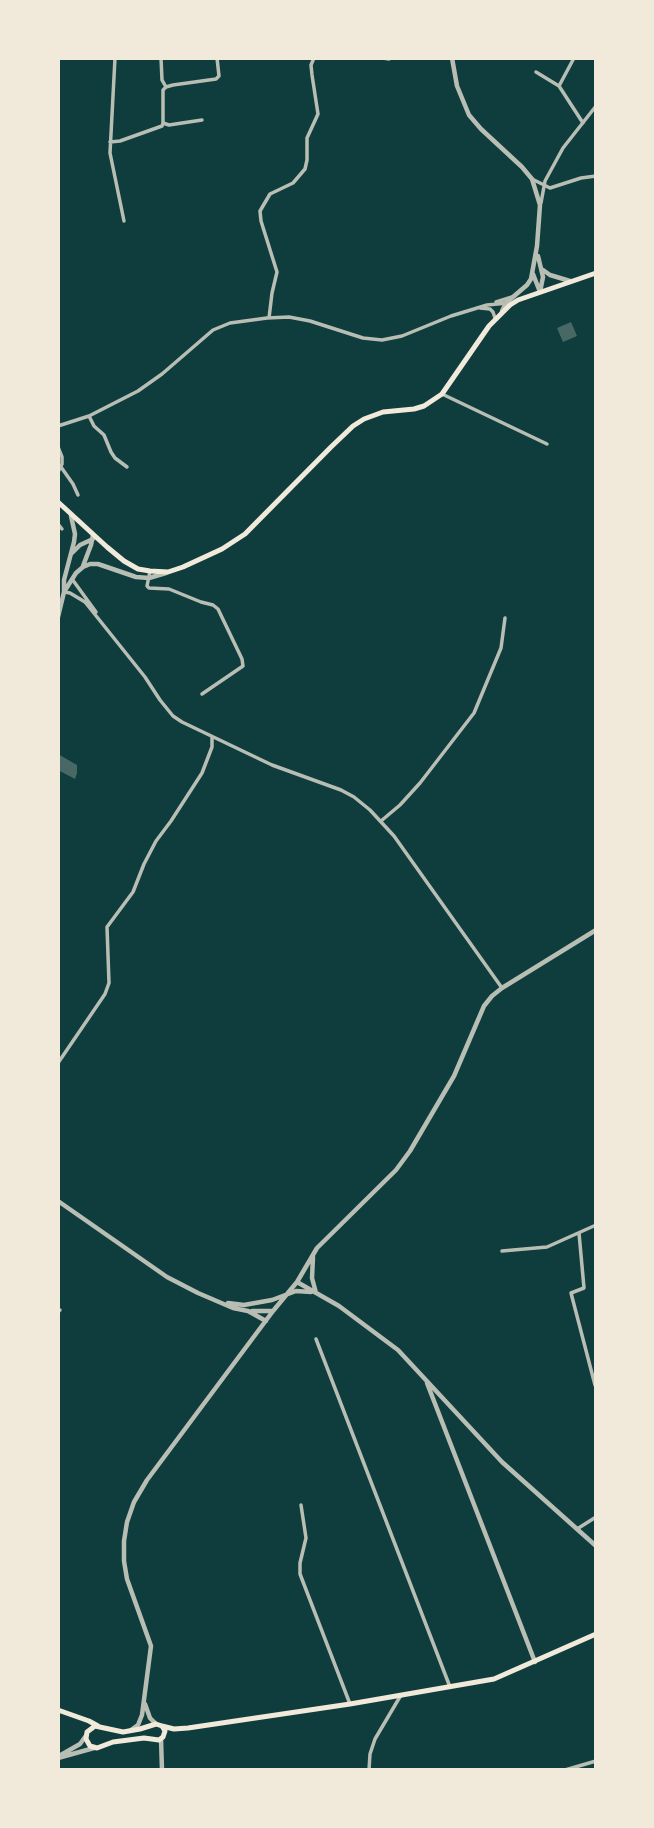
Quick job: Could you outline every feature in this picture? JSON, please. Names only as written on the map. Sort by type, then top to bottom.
[{"type":"main road","points":[[58,502],[94,538],[138,569],[150,575],[183,567],[222,549],[246,534],[331,447],[363,419],[383,412],[424,406],[442,394],[495,320],[516,298],[596,273]]},
{"type":"main road","points":[[58,1710],[113,1731],[159,1725],[174,1729],[188,1728],[494,1679],[596,1634]]},
{"type":"main road","points":[[67,1714],[83,1725],[88,1743],[94,1748],[113,1742],[162,1738],[188,1728]]},
{"type":"main road","points":[[159,1725],[165,1731],[162,1738]]},
{"type":"main road","points":[[86,1735],[89,1729],[98,1726]]},
{"type":"street","points":[[115,58],[110,142],[113,174],[124,221]]},
{"type":"street","points":[[161,58],[162,80],[166,87]]},
{"type":"street","points":[[110,142],[162,126],[163,90],[166,87],[216,79],[219,76],[217,58]]},
{"type":"street","points":[[269,318],[277,272],[260,211],[268,196],[293,183],[305,169],[307,138],[318,114],[311,65],[314,58]]},
{"type":"street","points":[[383,58],[391,58]]},
{"type":"street","points":[[452,58],[457,86],[469,115],[532,179],[550,188],[596,176]]},
{"type":"street","points":[[559,86],[574,58]]},
{"type":"street","points":[[536,72],[559,86],[583,122]]},
{"type":"street","points":[[58,426],[89,416],[138,391],[213,330],[230,323],[297,318],[363,338],[383,340],[412,332],[441,319],[506,303],[516,298],[533,274],[543,186],[563,148],[596,106]]},
{"type":"street","points":[[592,113],[596,117]]},
{"type":"street","points":[[163,123],[170,125],[202,120]]},
{"type":"street","points":[[532,179],[540,205]]},
{"type":"street","points":[[537,246],[543,277],[540,292]]},
{"type":"street","points":[[540,268],[550,275],[571,282]]},
{"type":"street","points":[[533,274],[540,292]]},
{"type":"street","points":[[488,307],[516,298]]},
{"type":"street","points":[[488,307],[502,311],[506,303]]},
{"type":"street","points":[[488,307],[495,320]]},
{"type":"street","points":[[442,394],[547,444]]},
{"type":"street","points":[[89,416],[94,426],[104,435],[115,458],[127,467]]},
{"type":"street","points":[[58,447],[62,457],[59,470],[73,484],[78,495]]},
{"type":"street","points":[[58,617],[75,534],[71,516]]},
{"type":"street","points":[[58,524],[62,529]]},
{"type":"street","points":[[72,553],[80,545],[94,538]]},
{"type":"street","points":[[83,567],[94,538]]},
{"type":"street","points":[[64,592],[72,578],[83,567],[98,564],[136,578],[150,575],[149,588],[169,589],[212,605],[222,615],[243,666],[202,694]]},
{"type":"street","points":[[72,578],[167,709],[182,722],[272,765],[341,790],[354,797],[381,821],[502,988]]},
{"type":"street","points":[[64,592],[85,602],[101,620]]},
{"type":"street","points":[[381,821],[420,783],[474,713],[501,648],[505,618]]},
{"type":"street","points":[[58,1063],[109,983],[107,927],[134,892],[156,841],[202,773],[212,747],[212,737]]},
{"type":"street","points":[[128,1731],[138,1725],[142,1715],[151,1646],[127,1579],[124,1551],[127,1522],[134,1502],[147,1480],[297,1282],[323,1241],[396,1170],[410,1151],[454,1076],[484,1006],[492,996],[596,930]]},
{"type":"street","points":[[58,1201],[167,1277],[220,1303],[248,1311],[266,1321]]},
{"type":"street","points":[[502,1251],[547,1247],[596,1225]]},
{"type":"street","points":[[579,1233],[584,1287],[571,1293],[595,1385]]},
{"type":"street","points":[[313,1254],[312,1278],[316,1294]]},
{"type":"street","points":[[297,1282],[339,1306],[398,1350],[434,1393],[502,1462],[596,1546]]},
{"type":"street","points":[[220,1303],[244,1305],[301,1291],[316,1294]]},
{"type":"street","points":[[261,1302],[273,1311]]},
{"type":"street","points":[[248,1311],[273,1311]]},
{"type":"street","points":[[316,1339],[450,1687]]},
{"type":"street","points":[[434,1393],[535,1662]]},
{"type":"street","points":[[301,1505],[306,1540],[300,1574],[350,1704]]},
{"type":"street","points":[[578,1530],[596,1517]]},
{"type":"street","points":[[369,1770],[375,1739],[401,1695]]},
{"type":"street","points":[[144,1699],[147,1713],[159,1725]]},
{"type":"street","points":[[58,1757],[80,1744],[86,1735]]},
{"type":"street","points":[[161,1763],[162,1738]]},
{"type":"street","points":[[152,1740],[157,1747],[162,1770]]},
{"type":"street","points":[[58,1757],[94,1748]]},
{"type":"street","points":[[565,1770],[596,1761]]},
{"type":"building","points":[[571,322],[577,336],[563,342],[557,328]]},
{"type":"building","points":[[58,754],[77,765],[75,779],[58,770]]}]
